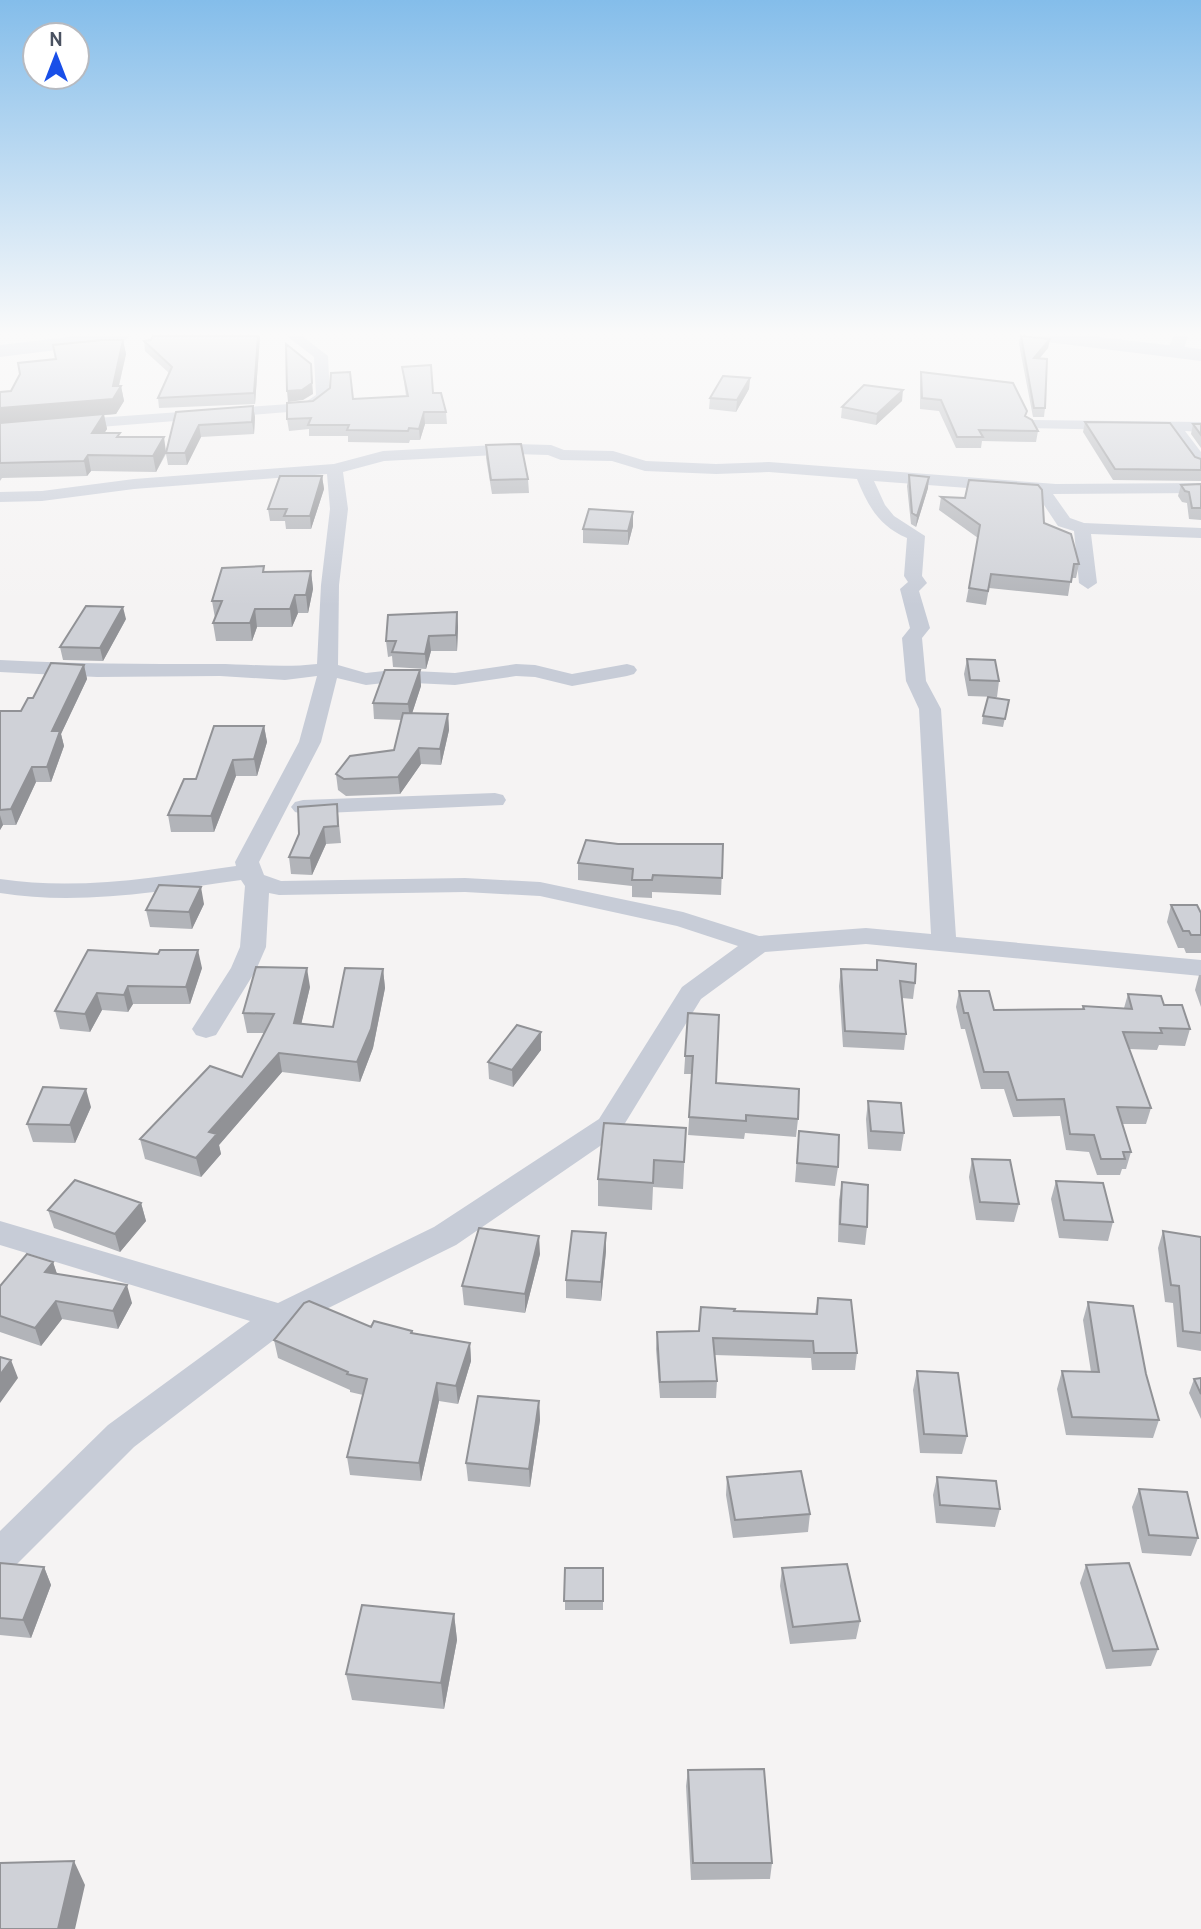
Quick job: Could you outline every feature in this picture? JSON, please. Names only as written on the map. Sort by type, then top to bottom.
[{"type":"street","points":[[0,430],[53,426]]},
{"type":"street","points":[[1105,426],[1201,427]]},
{"type":"street","points":[[1174,427],[1201,463]]},
{"type":"street","points":[[0,497],[42,496],[134,484],[335,469],[383,456],[515,449],[612,456],[645,466],[769,467],[1041,488],[1201,488]]},
{"type":"street","points":[[206,1029],[243,970],[253,947],[254,876],[247,862],[310,742],[328,669],[330,584],[339,509],[335,469]]},
{"type":"street","points":[[863,475],[876,506],[895,527],[916,536],[913,576],[918,583],[909,589],[919,628],[912,638],[916,681],[930,709],[944,944]]},
{"type":"street","points":[[1041,488],[1064,522],[1082,528],[1201,533]]},
{"type":"street","points":[[1082,528],[1088,583]]},
{"type":"street","points":[[0,666],[97,671],[220,670],[285,674],[328,669],[366,679],[393,676],[455,679],[516,670],[536,671],[572,680],[627,670]]},
{"type":"street","points":[[283,797],[302,807],[495,800]]},
{"type":"street","points":[[0,886],[32,891],[125,890],[254,876],[279,888],[465,885],[540,889],[683,920],[758,944],[866,936],[1201,968]]},
{"type":"street","points":[[0,1556],[121,1436],[280,1317],[445,1236],[609,1126],[691,993],[758,944]]},
{"type":"street","points":[[0,1233],[280,1317]]},
{"type":"building","points":[[0,426],[96,426],[92,433],[120,433],[117,437],[164,437],[153,456],[88,455],[84,461],[0,463]]},
{"type":"building","points":[[173,426],[198,426],[185,453],[166,453]]},
{"type":"building","points":[[349,426],[420,426],[419,429],[409,428],[408,431],[347,430]]},
{"type":"building","points":[[952,426],[1035,426],[1038,431],[979,430],[983,437],[957,437]]},
{"type":"building","points":[[1088,426],[1172,426],[1195,457],[1201,459],[1201,470],[1115,469]]},
{"type":"building","points":[[521,444],[528,479],[491,480],[486,445]]},
{"type":"building","points":[[909,475],[929,477],[917,516],[912,513]]},
{"type":"building","points":[[280,476],[322,476],[310,516],[284,516],[287,509],[268,509]]},
{"type":"building","points":[[969,480],[1038,485],[1042,490],[1044,523],[1071,534],[1079,564],[1074,564],[1071,582],[991,574],[988,591],[969,588],[980,525],[941,497],[965,498]]},
{"type":"building","points":[[1201,484],[1201,508],[1192,508],[1189,492],[1181,485]]},
{"type":"building","points":[[589,509],[633,512],[628,531],[583,529]]},
{"type":"building","points":[[264,566],[263,572],[311,571],[306,595],[295,595],[290,609],[255,609],[250,623],[213,623],[222,601],[212,601],[222,568]]},
{"type":"building","points":[[86,606],[123,607],[100,648],[60,647]]},
{"type":"building","points":[[457,612],[456,635],[429,636],[425,654],[392,652],[396,641],[386,641],[388,615]]},
{"type":"building","points":[[967,659],[995,660],[999,681],[970,680]]},
{"type":"building","points":[[51,663],[84,665],[52,731],[60,731],[47,767],[32,767],[11,809],[0,810],[0,711],[21,711],[28,698],[33,698]]},
{"type":"building","points":[[385,670],[420,670],[408,704],[373,703]]},
{"type":"building","points":[[988,697],[1009,700],[1005,719],[983,716]]},
{"type":"building","points":[[403,713],[448,714],[440,749],[419,748],[398,777],[344,779],[336,774],[350,756],[394,750]]},
{"type":"building","points":[[214,726],[264,726],[254,759],[233,760],[211,816],[168,815],[184,779],[196,779]]},
{"type":"building","points":[[337,804],[338,826],[324,827],[310,858],[289,857],[299,834],[298,807]]},
{"type":"building","points":[[586,840],[618,844],[723,844],[722,878],[653,875],[652,880],[632,880],[633,869],[578,863]]},
{"type":"building","points":[[159,885],[201,887],[189,912],[146,910]]},
{"type":"building","points":[[1171,905],[1197,905],[1201,913],[1201,935],[1191,935],[1189,931],[1183,931]]},
{"type":"building","points":[[88,950],[158,954],[160,950],[198,950],[186,987],[128,986],[124,995],[97,993],[85,1014],[55,1011]]},
{"type":"building","points":[[877,960],[916,964],[915,983],[900,981],[906,1034],[845,1031],[841,969],[877,970]]},
{"type":"building","points":[[256,967],[307,968],[294,1023],[333,1027],[345,968],[383,969],[371,1029],[357,1062],[279,1053],[209,1132],[217,1134],[196,1158],[140,1139],[210,1066],[242,1077],[274,1014],[243,1013]]},
{"type":"building","points":[[959,991],[989,991],[994,1010],[1084,1009],[1083,1006],[1132,1009],[1128,994],[1161,996],[1164,1005],[1182,1005],[1190,1029],[1160,1028],[1162,1033],[1123,1032],[1151,1108],[1117,1107],[1131,1152],[1123,1152],[1125,1159],[1101,1159],[1094,1135],[1070,1134],[1064,1099],[1017,1100],[1008,1072],[984,1072],[968,1013],[964,1013]]},
{"type":"building","points":[[688,1013],[719,1015],[716,1083],[799,1089],[798,1119],[746,1115],[746,1121],[689,1117],[693,1056],[685,1056]]},
{"type":"building","points":[[517,1025],[541,1032],[512,1070],[488,1062]]},
{"type":"building","points":[[43,1087],[86,1089],[70,1125],[27,1124]]},
{"type":"building","points":[[868,1101],[901,1103],[904,1133],[871,1131]]},
{"type":"building","points":[[604,1123],[686,1128],[684,1162],[654,1160],[653,1183],[598,1179]]},
{"type":"building","points":[[799,1131],[839,1135],[838,1167],[797,1163]]},
{"type":"building","points":[[972,1159],[1010,1160],[1019,1204],[980,1202]]},
{"type":"building","points":[[75,1180],[141,1203],[115,1234],[48,1210]]},
{"type":"building","points":[[1056,1181],[1103,1183],[1113,1222],[1064,1220]]},
{"type":"building","points":[[842,1182],[868,1185],[867,1227],[840,1224]]},
{"type":"building","points":[[479,1228],[539,1236],[525,1294],[462,1286]]},
{"type":"building","points":[[572,1231],[606,1233],[601,1282],[566,1280]]},
{"type":"building","points":[[1163,1231],[1201,1237],[1201,1333],[1183,1331],[1179,1286],[1171,1285]]},
{"type":"building","points":[[27,1254],[53,1262],[45,1272],[127,1285],[113,1311],[56,1301],[35,1328],[0,1316],[0,1286]]},
{"type":"building","points":[[818,1298],[851,1300],[857,1353],[814,1353],[813,1341],[713,1338],[717,1381],[660,1382],[657,1332],[699,1331],[701,1307],[817,1314]]},
{"type":"building","points":[[309,1301],[371,1327],[374,1321],[412,1331],[411,1333],[470,1343],[456,1386],[437,1383],[419,1463],[347,1457],[367,1379],[347,1374],[348,1372],[274,1340],[304,1303]]},
{"type":"building","points":[[1088,1302],[1133,1306],[1146,1374],[1159,1420],[1072,1417],[1062,1371],[1099,1372]]},
{"type":"building","points":[[0,1357],[11,1360],[0,1375]]},
{"type":"building","points":[[917,1371],[958,1373],[967,1436],[924,1434]]},
{"type":"building","points":[[1201,1378],[1201,1394],[1194,1379]]},
{"type":"building","points":[[478,1396],[539,1401],[529,1469],[466,1463]]},
{"type":"building","points":[[801,1471],[810,1514],[735,1520],[727,1477]]},
{"type":"building","points":[[937,1477],[996,1481],[1000,1509],[940,1505]]},
{"type":"building","points":[[1139,1489],[1187,1492],[1198,1538],[1149,1535]]},
{"type":"building","points":[[0,1563],[44,1567],[23,1620],[0,1618]]},
{"type":"building","points":[[1129,1563],[1158,1649],[1113,1651],[1086,1565]]},
{"type":"building","points":[[847,1564],[860,1621],[793,1627],[782,1568]]},
{"type":"building","points":[[565,1568],[603,1568],[603,1601],[564,1601]]},
{"type":"building","points":[[362,1605],[454,1614],[441,1683],[346,1674]]},
{"type":"building","points":[[764,1769],[772,1863],[693,1863],[688,1770]]},
{"type":"building","points":[[74,1861],[58,1929],[0,1929],[0,1863]]}]
